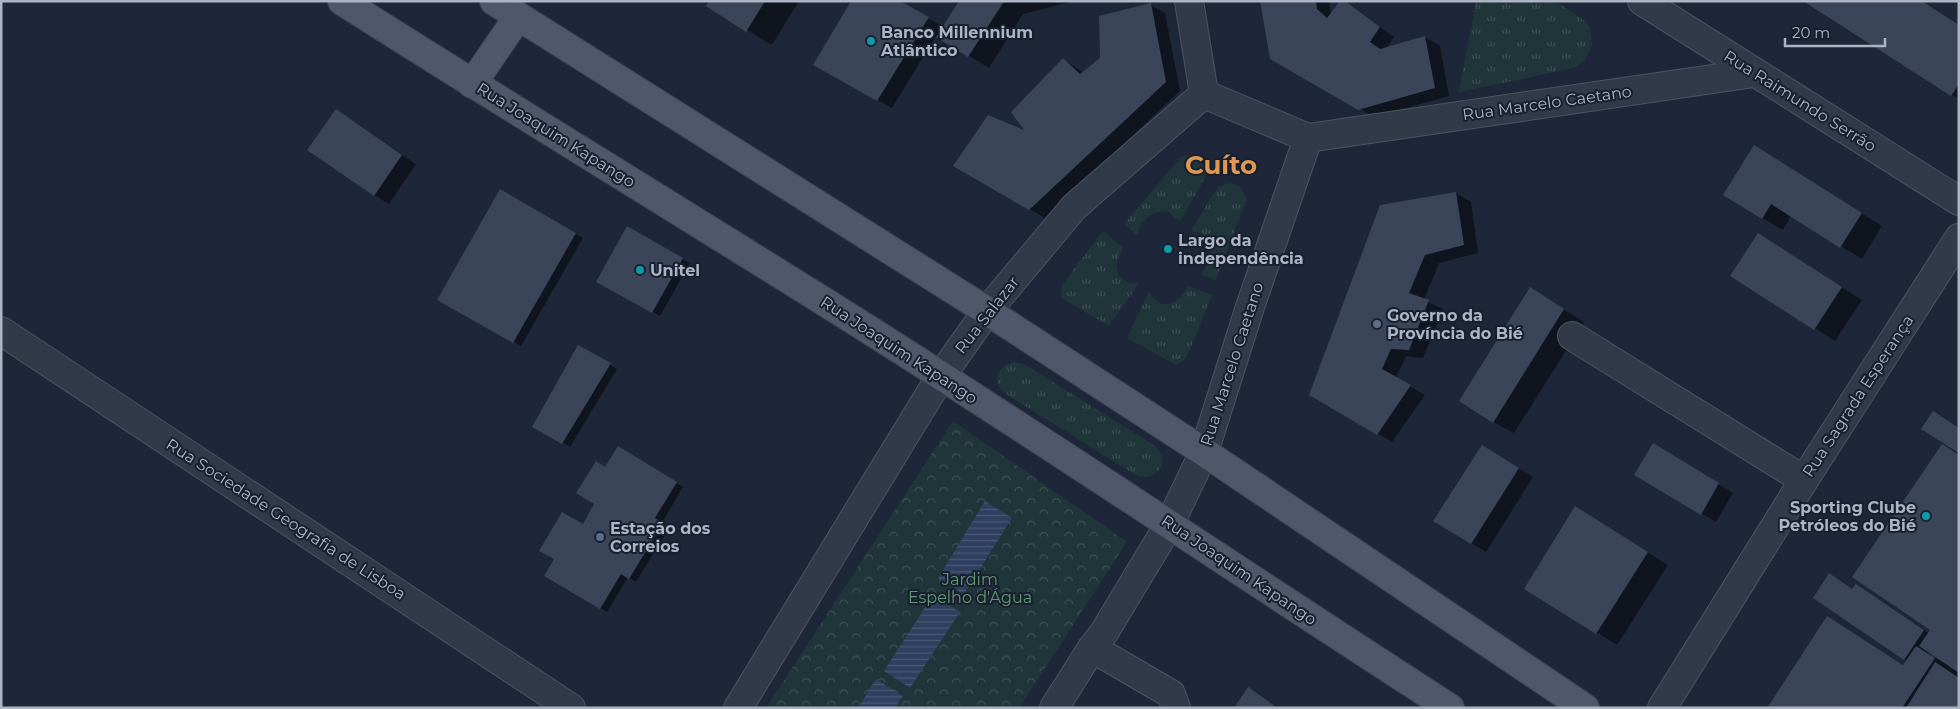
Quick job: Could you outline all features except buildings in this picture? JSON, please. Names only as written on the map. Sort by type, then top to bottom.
[{"type":"main road","name":"Rua Joaquim Kapango","points":[[342,1],[472,84],[864,327],[1170,523],[1313,620],[1450,708]]},
{"type":"main road","points":[[494,1],[987,311],[1204,452],[1586,708]]},
{"type":"main road","points":[[472,84],[518,17]]},
{"type":"street","points":[[1189,1],[1204,94],[1308,138]]},
{"type":"street","name":"Rua Raimundo Serrão","points":[[1642,1],[1959,201]]},
{"type":"street","name":"Rua Marcelo Caetano","points":[[1054,708],[1105,631],[1170,523],[1204,452],[1250,307],[1308,138],[1754,73]]},
{"type":"street","name":"Rua Salazar","points":[[738,708],[940,376],[987,311],[1074,207],[1204,94]]},
{"type":"street","name":"Rua Sagrada Esperança","points":[[1662,708],[1804,480],[1959,238]]},
{"type":"street","name":"Rua Sociedade Geografia de Lisboa","points":[[1,331],[571,708]]},
{"type":"street","points":[[1572,336],[1804,480]]},
{"type":"street","points":[[1092,648],[1171,694],[1176,708]]},
{"type":"green space","points":[[1476,1],[1555,1],[1585,21],[1590,28],[1592,45],[1584,61],[1578,66],[1459,92]]},
{"type":"green space","points":[[1188,155],[1201,162],[1206,176],[1180,221],[1167,211],[1156,212],[1144,220],[1137,235],[1124,224],[1182,156]]},
{"type":"green space","points":[[1230,183],[1241,187],[1247,198],[1216,280],[1200,274],[1207,266],[1211,257],[1211,247],[1207,237],[1191,230],[1218,187]]},
{"type":"green space","points":[[1103,231],[1123,248],[1116,263],[1118,275],[1128,283],[1139,283],[1109,326],[1062,298],[1061,293],[1062,285]]},
{"type":"green space","points":[[1188,286],[1212,295],[1188,354],[1183,361],[1176,365],[1127,338],[1149,291],[1159,302],[1169,304],[1179,298]]},
{"type":"green space","points":[[1013,362],[1024,364],[1157,447],[1163,458],[1156,474],[1148,477],[1139,477],[1006,394],[1001,390],[997,381],[998,376],[1003,367]]},
{"type":"green space","name":"Jardim Espelho d'Água","points":[[953,421],[1127,542],[1019,708],[766,708]]},
{"type":"water","points":[[985,501],[1012,518],[964,594],[938,578]]},
{"type":"water","points":[[933,595],[960,612],[910,688],[884,671]]},
{"type":"water","points":[[876,679],[903,696],[895,708],[858,708]]},
{"type":"place","name":"Banco Millennium Atlântico","points":[[871,41]]},
{"type":"place","name":"Largo da independência","points":[[1168,249]]},
{"type":"place","name":"Unitel","points":[[640,270]]},
{"type":"place","name":"Governo da Província do Bié","points":[[1377,324]]},
{"type":"place","name":"Sporting Clube Petróleos do Bié","points":[[1926,516]]},
{"type":"place","name":"Estação dos Correios","points":[[600,537]]},
{"type":"district","name":"Cuíto","points":[[1221,165]]}]
